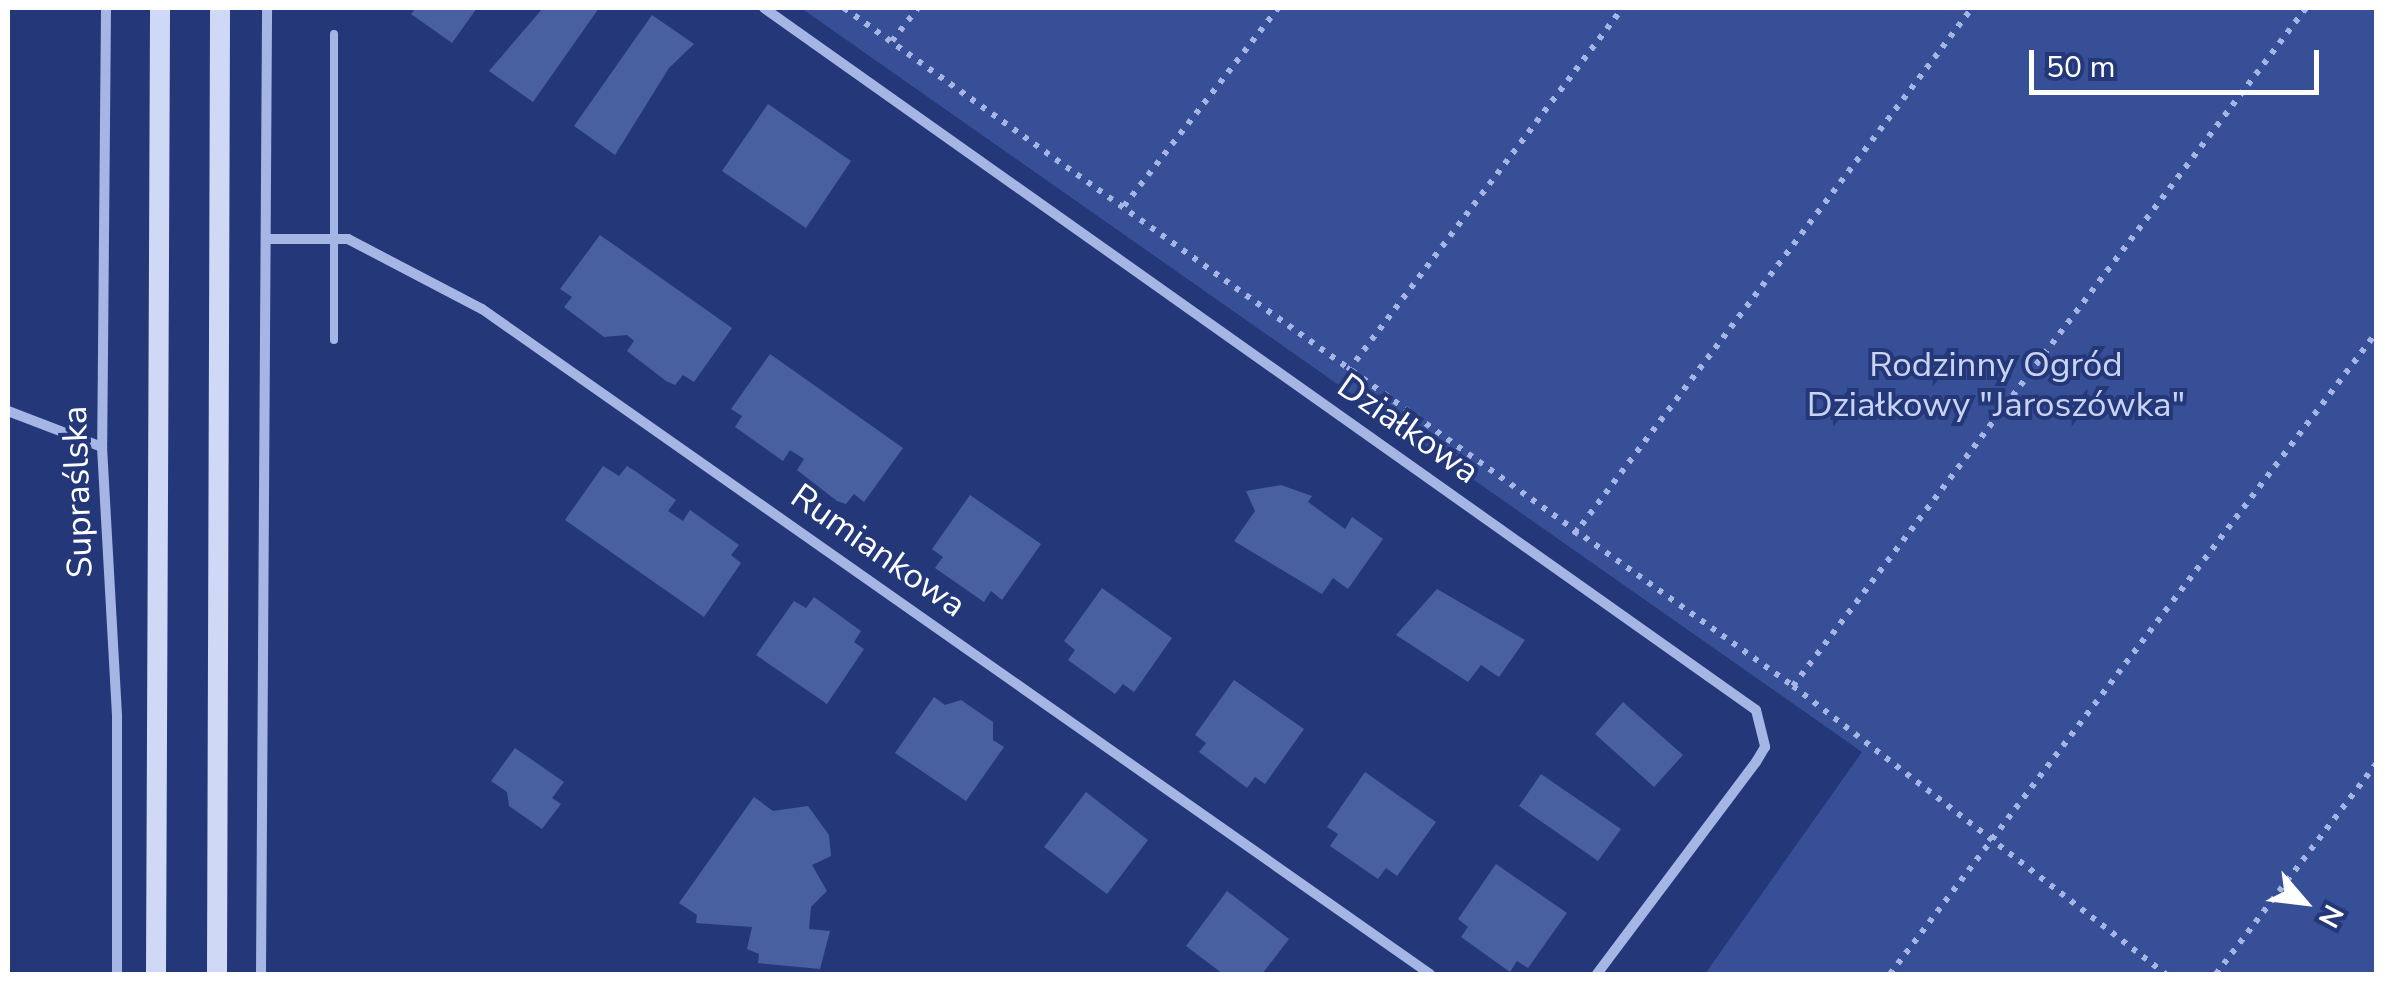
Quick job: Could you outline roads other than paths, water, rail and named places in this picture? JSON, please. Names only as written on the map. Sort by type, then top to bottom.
[{"type":"main road","points":[[156,974],[160,8]]},
{"type":"main road","points":[[217,974],[220,8]]},
{"type":"street","name":"Supraślska","points":[[106,8],[102,447],[117,717],[117,974]]},
{"type":"street","points":[[260,974],[267,8]]},
{"type":"street","name":"Działkowa","points":[[764,8],[1756,710],[1765,747],[1756,762],[1597,974]]},
{"type":"street","points":[[268,239],[334,235]]},
{"type":"street","name":"Rumiankowa","points":[[334,235],[482,309],[1430,974]]},
{"type":"street","points":[[8,411],[102,447]]},
{"type":"lane","points":[[334,34],[334,340]]},
{"type":"park label","name":"Rodzinny Ogród Działkowy \"Jaroszówka\"","points":[[1996,385]]}]
